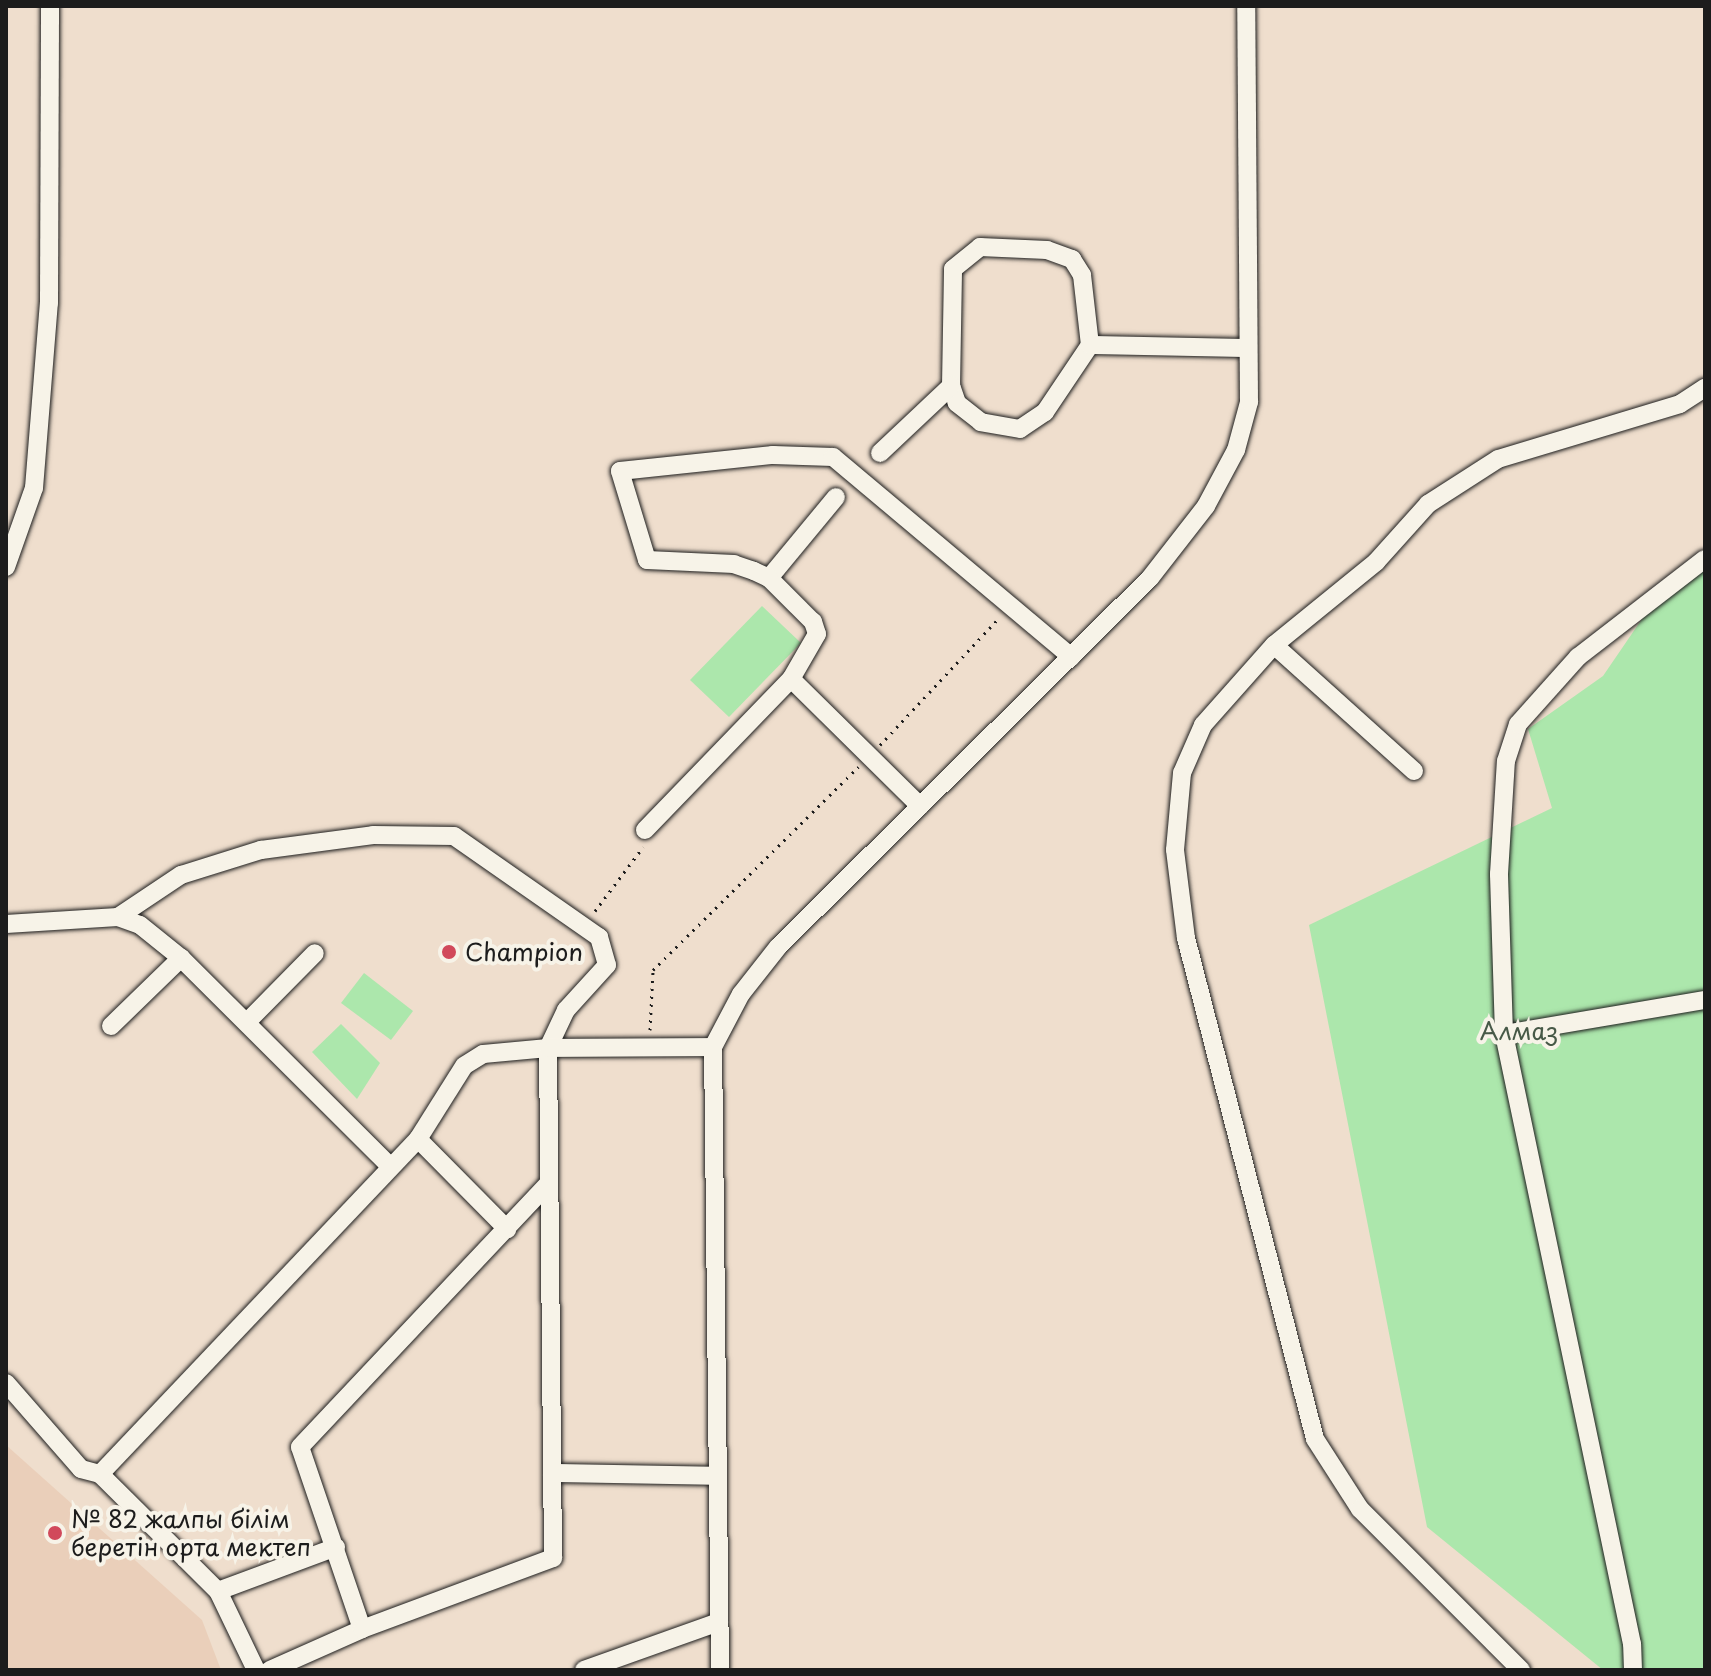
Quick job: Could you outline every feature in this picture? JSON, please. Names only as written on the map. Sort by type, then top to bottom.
[{"type":"street","points":[[6,567],[34,488],[49,303],[50,6]]},
{"type":"street","points":[[720,1670],[713,1047],[741,994],[778,947],[1150,578],[1206,506],[1236,450],[1249,402],[1246,6]]},
{"type":"street","points":[[980,247],[1047,250],[1072,259],[1082,275],[1090,345],[1045,412],[1020,429],[981,422],[957,403],[951,386],[953,269],[980,247]]},
{"type":"street","points":[[1090,345],[1248,348]]},
{"type":"street","points":[[880,453],[951,386]]},
{"type":"street","points":[[1521,1670],[1360,1509],[1315,1439],[1186,938],[1175,850],[1182,773],[1203,725],[1274,645],[1376,562],[1428,504],[1498,459],[1680,404],[1705,388]]},
{"type":"street","points":[[645,830],[791,679],[817,634],[813,622],[769,578],[734,564],[647,560],[620,471],[773,455],[833,457],[1071,657]]},
{"type":"street","points":[[769,578],[836,497]]},
{"type":"street","points":[[1633,1670],[1632,1644],[1504,1034],[1499,874],[1506,761],[1518,724],[1578,657],[1705,559]]},
{"type":"street","points":[[1274,645],[1414,771]]},
{"type":"street","points":[[791,679],[920,806]]},
{"type":"street","points":[[118,917],[181,875],[261,850],[373,835],[454,836],[599,937],[607,965],[566,1010],[548,1048],[553,1558],[362,1629],[270,1670]]},
{"type":"street","points":[[6,924],[118,917],[140,925],[181,958],[248,1021],[391,1167]]},
{"type":"street","points":[[248,1021],[315,953]]},
{"type":"street","points":[[111,1026],[181,958]]},
{"type":"street","points":[[1504,1034],[1705,1000]]},
{"type":"street","points":[[100,1474],[418,1139],[464,1066],[483,1054],[548,1048],[713,1047]]},
{"type":"street","points":[[418,1139],[507,1229]]},
{"type":"street","points":[[362,1629],[300,1447],[549,1183]]},
{"type":"street","points":[[6,1383],[81,1469],[100,1474],[218,1591],[256,1670]]},
{"type":"street","points":[[552,1473],[718,1476]]},
{"type":"street","points":[[218,1591],[336,1547]]},
{"type":"street","points":[[584,1670],[719,1622]]},
{"type":"path","points":[[650,1047],[653,970],[869,757],[1012,605]]},
{"type":"path","points":[[582,926],[642,852],[645,830]]},
{"type":"shaded area","name":"№ 82 жалпы білім беретін орта мектеп","points":[[6,1445],[202,1620],[221,1670],[6,1670]]},
{"type":"green space","name":"Алмаз","points":[[1705,559],[1705,1670],[1603,1670],[1427,1527],[1309,925],[1552,808],[1528,729],[1603,676],[1659,594]]},
{"type":"green space","points":[[762,606],[801,643],[729,717],[690,680]]},
{"type":"green space","points":[[364,973],[413,1011],[391,1040],[341,1003]]},
{"type":"green space","points":[[341,1024],[380,1063],[357,1099],[312,1052]]},
{"type":"place","name":"Champion","points":[[449,952]]},
{"type":"place","name":"№ 82 жалпы білім беретін орта мектеп","points":[[55,1533]]}]
